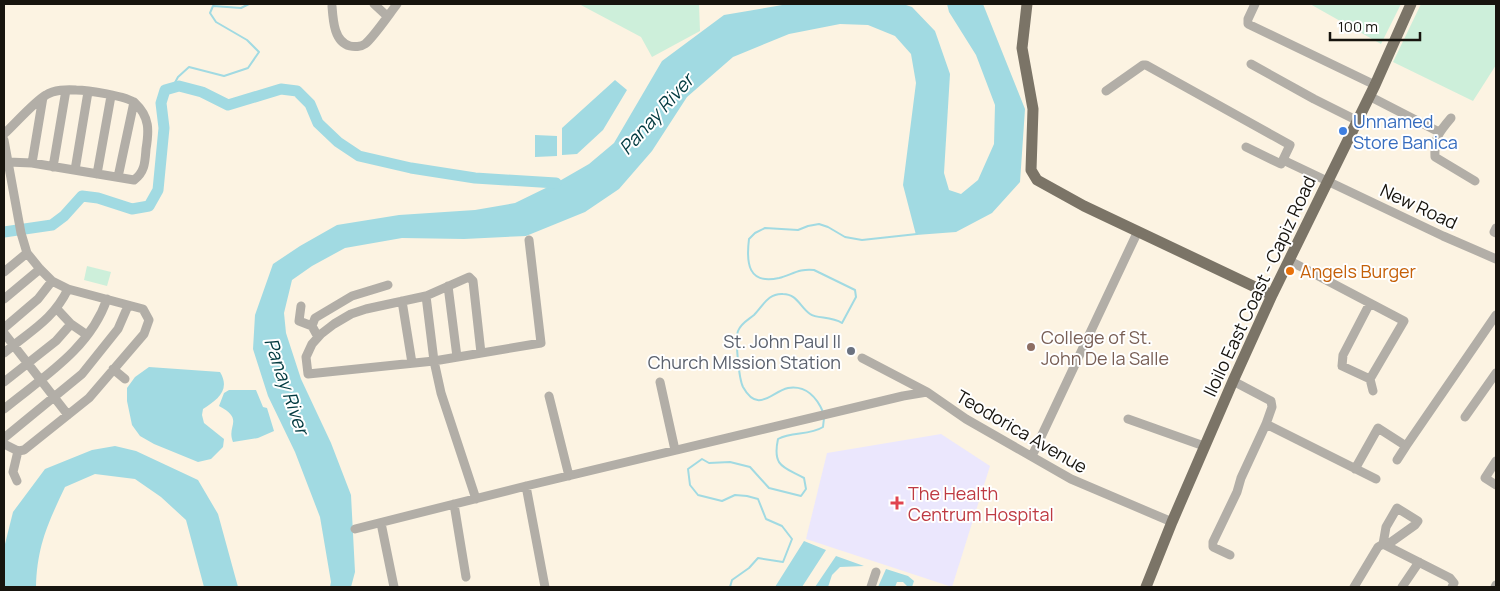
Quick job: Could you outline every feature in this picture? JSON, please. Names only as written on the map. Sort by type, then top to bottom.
[{"type":"main road","points":[[1027,4],[1022,48],[1033,108],[1031,170],[1037,180],[1084,206],[1272,296]]},
{"type":"main road","name":"Iloilo East Coast - Capiz Road","points":[[1146,587],[1233,381],[1356,120],[1375,85],[1411,4]]},
{"type":"street","points":[[374,4],[387,16]]},
{"type":"street","points":[[332,6],[333,24],[340,40],[344,44],[354,47],[364,44],[397,4]]},
{"type":"street","points":[[1255,4],[1248,19],[1248,24],[1375,85]]},
{"type":"street","points":[[1251,64],[1356,120]]},
{"type":"street","points":[[1106,91],[1146,65],[1290,145],[1283,160]]},
{"type":"street","points":[[53,167],[66,90]]},
{"type":"street","points":[[4,134],[43,97],[53,92],[66,90],[111,96],[134,102],[146,118],[149,130],[144,169],[140,176],[134,180],[32,163],[8,162]]},
{"type":"street","points":[[75,170],[88,92]]},
{"type":"street","points":[[97,174],[111,96]]},
{"type":"street","points":[[1369,96],[1439,132]]},
{"type":"street","points":[[32,163],[43,97]]},
{"type":"street","points":[[118,177],[134,102]]},
{"type":"street","points":[[1451,118],[1439,132],[1435,144],[1435,157],[1476,181]]},
{"type":"street","points":[[4,140],[21,232],[28,253],[40,269],[52,281],[68,288],[143,309],[149,320],[144,334],[89,398],[24,450],[18,451],[4,444]]},
{"type":"street","name":"New Road","points":[[1246,147],[1281,164],[1283,160],[1496,259]]},
{"type":"street","points":[[1496,228],[1494,232],[1496,233]]},
{"type":"street","points":[[1032,456],[1138,231]]},
{"type":"street","points":[[481,353],[473,281],[469,277],[426,296],[351,314],[334,324],[318,337],[312,344],[306,357],[308,374],[434,361],[541,343],[529,240]]},
{"type":"street","points":[[4,272],[28,253]]},
{"type":"street","points":[[1290,261],[1404,321],[1370,379]]},
{"type":"street","points":[[4,299],[40,269]]},
{"type":"street","points":[[4,328],[38,299],[52,281]]},
{"type":"street","points":[[312,326],[315,318],[352,296],[388,285]]},
{"type":"street","points":[[448,286],[457,357]]},
{"type":"street","points":[[4,353],[57,309],[68,288]]},
{"type":"street","points":[[426,296],[434,361],[441,393],[476,499]]},
{"type":"street","points":[[4,409],[72,353],[102,315],[107,299]]},
{"type":"street","points":[[402,301],[412,363]]},
{"type":"street","points":[[1370,303],[1343,355],[1342,366],[1370,379],[1374,391]]},
{"type":"street","points":[[4,438],[82,374],[118,329],[128,306]]},
{"type":"street","points":[[301,306],[299,322],[312,326],[318,337]]},
{"type":"street","points":[[57,309],[71,324],[88,335]]},
{"type":"street","points":[[1397,460],[1496,315]]},
{"type":"street","points":[[4,382],[56,341],[71,324]]},
{"type":"street","points":[[4,334],[68,415]]},
{"type":"street","name":"Teodorica Avenue","points":[[862,358],[927,392],[966,419],[1070,479],[1172,522]]},
{"type":"street","points":[[114,369],[125,379]]},
{"type":"street","points":[[1465,417],[1496,373]]},
{"type":"street","points":[[1230,555],[1213,547],[1213,542],[1237,492],[1248,461],[1272,407],[1271,402],[1233,381]]},
{"type":"street","points":[[660,382],[675,450]]},
{"type":"street","points":[[356,529],[675,450],[927,392]]},
{"type":"street","points":[[549,396],[569,476]]},
{"type":"street","points":[[1128,419],[1204,446]]},
{"type":"street","points":[[1266,424],[1376,479]]},
{"type":"street","points":[[1355,469],[1378,428],[1406,446]]},
{"type":"street","points":[[17,482],[14,472],[18,451]]},
{"type":"street","points":[[1496,461],[1485,478],[1496,485]]},
{"type":"street","points":[[526,486],[546,587]]},
{"type":"street","points":[[454,504],[466,577]]},
{"type":"street","points":[[381,523],[394,587]]},
{"type":"street","points":[[1354,587],[1378,547],[1385,545],[1450,578],[1454,583],[1452,587]]},
{"type":"street","points":[[1402,587],[1419,562]]},
{"type":"street","points":[[871,587],[876,572]]},
{"type":"shaded area","name":"The Health Centrum Hospital","points":[[941,434],[990,466],[952,587],[806,539],[827,453]]},
{"type":"green space","points":[[579,4],[699,4],[700,31],[652,57],[641,37]]},
{"type":"green space","points":[[1310,4],[1401,4],[1381,44]]},
{"type":"green space","points":[[1421,4],[1496,4],[1496,65],[1473,101],[1393,62]]},
{"type":"green space","points":[[87,266],[111,272],[107,286],[84,280]]},
{"type":"water","name":"Panay River","points":[[788,4],[903,4],[912,7],[935,31],[950,74],[944,173],[949,190],[961,194],[978,180],[994,144],[995,105],[976,55],[949,12],[947,4],[983,4],[1025,109],[1020,182],[992,213],[956,232],[916,235],[903,185],[916,83],[911,54],[895,36],[868,25],[840,24],[789,34],[733,57],[687,97],[652,151],[619,189],[585,212],[526,236],[464,239],[402,238],[345,248],[312,266],[292,280],[284,313],[286,333],[301,379],[331,443],[351,495],[355,572],[351,587],[330,587],[331,582],[320,517],[295,452],[268,396],[253,349],[255,315],[273,264],[337,225],[399,215],[475,210],[515,203],[556,183],[589,164],[614,143],[662,61],[724,15]]},
{"type":"water","points":[[615,80],[627,90],[603,130],[577,154],[562,155],[562,128]]},
{"type":"water","points":[[535,135],[557,136],[557,156],[535,157]]},
{"type":"water","points":[[149,367],[220,372],[224,384],[221,394],[203,409],[202,415],[204,423],[224,439],[223,447],[211,459],[198,462],[154,444],[140,436],[132,425],[127,401],[127,388],[135,377]]},
{"type":"water","points":[[229,390],[256,390],[263,407],[267,408],[274,431],[258,438],[233,442],[231,436],[233,419],[227,411],[219,406],[224,393]]},
{"type":"water","points":[[115,446],[136,451],[198,480],[218,514],[238,587],[204,587],[186,520],[161,497],[135,479],[95,474],[65,487],[44,535],[36,587],[4,587],[4,548],[13,512],[45,469],[92,450]]},
{"type":"water","points":[[804,541],[826,550],[802,587],[775,587]]},
{"type":"water","points":[[836,556],[864,566],[840,567],[832,575],[828,587],[815,587]]},
{"type":"water","points":[[886,569],[908,576],[914,581],[912,587],[908,587],[903,582],[897,582],[895,587],[878,587]]},
{"type":"waterway","points":[[172,88],[178,77],[189,67],[224,76],[248,68],[259,52],[247,40],[216,22],[210,13],[213,6],[241,8],[249,4]]},
{"type":"waterway","points":[[4,232],[52,225],[64,216],[82,196],[98,198],[132,209],[149,206],[158,190],[164,128],[161,103],[165,90],[179,86],[202,92],[228,105],[281,89],[297,91],[310,104],[318,123],[338,142],[359,156],[411,168],[475,178],[556,183]]},
{"type":"waterway","points":[[823,412],[814,397],[800,389],[788,388],[759,400],[749,395],[743,387],[740,376],[737,351],[738,331],[766,301],[778,294],[792,296],[813,316],[833,319],[842,323],[856,297],[855,290],[814,270],[800,271],[779,278],[761,278],[755,275],[749,264],[749,239],[755,233],[765,228],[798,230],[819,224],[845,237],[862,240],[917,234]]},
{"type":"waterway","points":[[730,587],[732,580],[749,568],[758,558],[783,562],[792,539],[782,526],[766,519],[758,499],[735,495],[722,501],[698,495],[690,485],[688,469],[702,459],[709,463],[730,462],[750,467],[769,488],[801,496],[806,489],[804,478],[785,468],[778,461],[778,439],[818,430],[823,427],[824,418]]},
{"type":"place","name":"Unnamed Store Banica","points":[[1343,131]]},
{"type":"place","name":"Angels Burger","points":[[1290,271]]},
{"type":"place","name":"College of St. John De la Salle","points":[[1031,347]]},
{"type":"place","name":"St. John Paul II Church MIssion Station","points":[[851,351]]},
{"type":"place","name":"The Health Centrum Hospital","points":[[897,503]]}]
